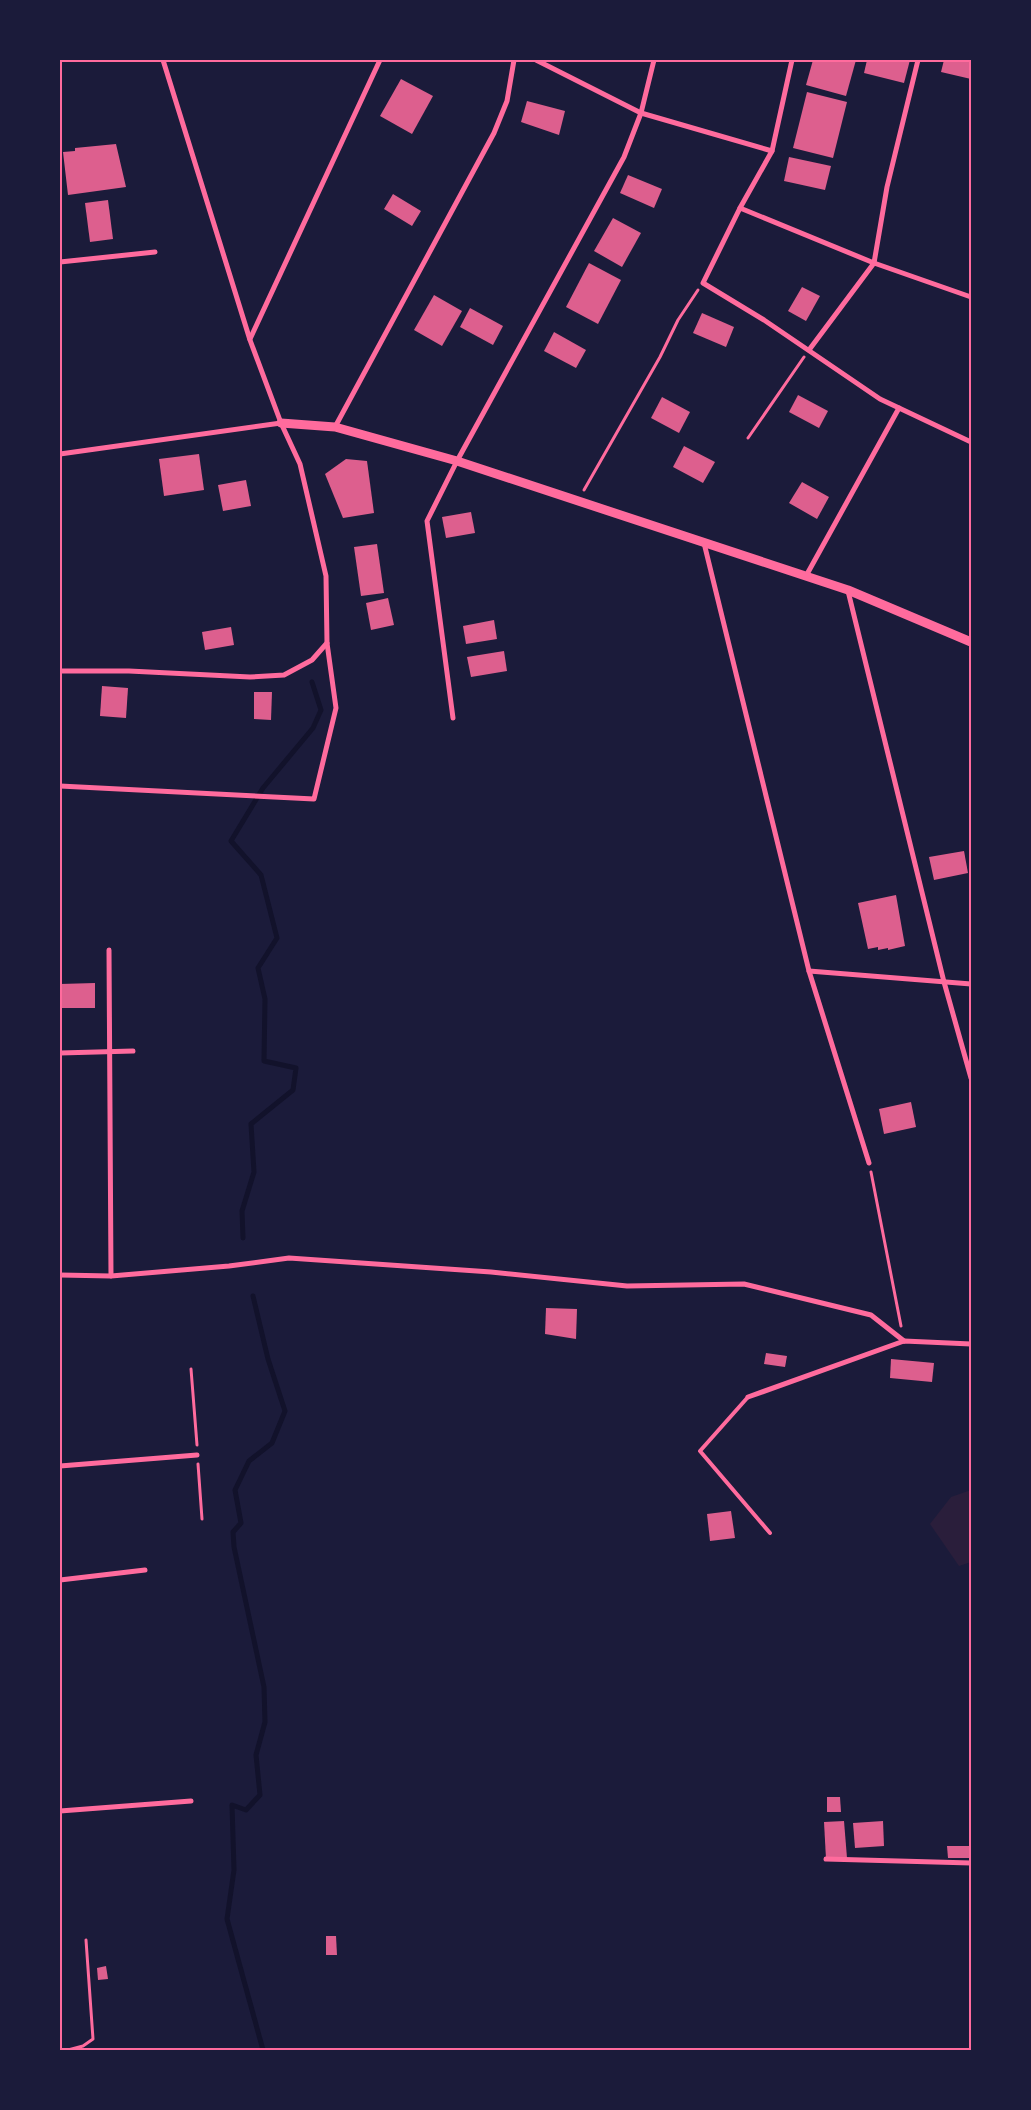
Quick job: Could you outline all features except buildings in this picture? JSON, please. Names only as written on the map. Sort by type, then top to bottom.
[{"type":"street","points":[[60,786],[314,799],[336,708],[327,643],[326,576],[300,464],[281,423],[250,340],[163,60]]},
{"type":"street","points":[[250,340],[380,60]]},
{"type":"street","points":[[335,427],[494,133],[506,101],[514,60]]},
{"type":"street","points":[[536,60],[641,113],[772,151]]},
{"type":"street","points":[[453,718],[427,521],[457,461],[619,165],[641,113],[654,60]]},
{"type":"street","points":[[792,60],[772,151],[740,208],[703,283],[764,320],[880,399],[971,442]]},
{"type":"street","points":[[809,350],[874,263],[887,187],[918,60]]},
{"type":"street","points":[[740,208],[874,263],[971,297]]},
{"type":"street","points":[[60,262],[155,252]]},
{"type":"street","points":[[806,576],[900,408]]},
{"type":"street","points":[[60,454],[281,423],[335,427],[457,461],[848,590],[971,642]]},
{"type":"street","points":[[704,542],[809,971],[869,1163]]},
{"type":"street","points":[[848,590],[944,982],[971,1078]]},
{"type":"street","points":[[60,671],[129,671],[250,677],[284,674],[312,660],[327,643]]},
{"type":"street","points":[[109,950],[111,1276]]},
{"type":"street","points":[[809,971],[971,984]]},
{"type":"street","points":[[60,1053],[133,1051]]},
{"type":"street","points":[[60,1275],[111,1276],[229,1266],[289,1258],[491,1272],[627,1286],[744,1284],[871,1315],[904,1341]]},
{"type":"street","points":[[748,1397],[904,1341],[971,1344]]},
{"type":"street","points":[[60,1466],[197,1455]]},
{"type":"street","points":[[60,1580],[145,1570]]},
{"type":"street","points":[[60,1811],[191,1801]]},
{"type":"street","points":[[826,1860],[971,1863]]},
{"type":"lane","points":[[748,1397],[700,1451],[770,1533]]},
{"type":"path","points":[[578,501],[660,357],[678,320],[703,283]]},
{"type":"path","points":[[748,438],[809,350]]},
{"type":"path","points":[[869,1163],[904,1341]]},
{"type":"path","points":[[68,2050],[83,2046],[93,2039],[86,1940]]},
{"type":"shaded area","points":[[971,1490],[971,1562],[959,1566],[930,1524],[951,1497]]},
{"type":"waterway","points":[[243,1238],[242,1211],[254,1172],[251,1124],[293,1090],[296,1068],[264,1061],[265,999],[258,968],[277,938],[261,875],[231,841],[263,788],[313,728],[321,710],[312,682]]},
{"type":"waterway","points":[[253,1296],[268,1359],[285,1411],[272,1443],[249,1461],[235,1490],[241,1523],[233,1532],[234,1547],[264,1687],[265,1722],[256,1755],[260,1795],[246,1810],[232,1805],[234,1870],[227,1919],[263,2050]]}]
